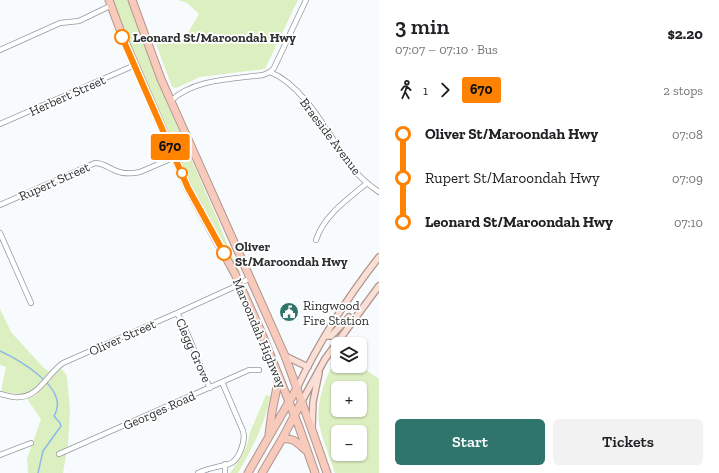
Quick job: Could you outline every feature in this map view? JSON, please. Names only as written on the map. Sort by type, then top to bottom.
[{"type":"highway","name":"Maroondah Highway","points":[[132,0],[161,79],[285,356],[326,473]]},
{"type":"highway","name":"Maroondah Highway","points":[[110,3],[135,65],[191,193],[240,284],[260,329],[289,401],[315,473]]},
{"type":"highway","points":[[269,438],[272,412],[279,377]]},
{"type":"highway","points":[[248,473],[297,388]]},
{"type":"highway","points":[[262,473],[302,401]]},
{"type":"highway","points":[[282,439],[294,439],[308,452]]},
{"type":"main road","points":[[297,388],[325,336],[354,288],[379,257]]},
{"type":"main road","points":[[302,401],[320,366],[379,286]]},
{"type":"main road","points":[[343,306],[344,314],[349,317]]},
{"type":"main road","points":[[325,336],[331,336],[349,317],[356,316]]},
{"type":"main road","points":[[285,356],[308,367]]},
{"type":"main road","points":[[312,430],[313,402],[320,366]]},
{"type":"street","points":[[171,101],[177,95],[202,84],[263,76],[270,72],[274,68],[306,0]]},
{"type":"street","points":[[0,50],[60,23],[79,21],[110,3]]},
{"type":"street","name":"Herbert Street","points":[[0,124],[135,65]]},
{"type":"street","name":"Braeside Avenue","points":[[270,72],[281,77],[308,104],[354,170],[379,192]]},
{"type":"street","name":"Rupert Street","points":[[0,205],[95,163],[103,164],[121,173],[134,173],[175,158]]},
{"type":"street","points":[[316,240],[321,229],[337,208],[367,183]]},
{"type":"street","points":[[0,233],[31,303]]},
{"type":"street","name":"Oliver Street","points":[[0,394],[16,397],[26,396],[34,392],[63,363],[177,313],[250,278]]},
{"type":"street","name":"Clegg Grove","points":[[177,313],[188,332],[200,368],[210,388]]},
{"type":"street","name":"Georges Road","points":[[59,454],[249,370],[259,370]]},
{"type":"street","points":[[198,473],[232,462],[244,443],[244,435],[229,395],[222,382]]},
{"type":"street","points":[[0,455],[31,443]]},
{"type":"street","points":[[225,464],[225,473]]},
{"type":"green space","points":[[113,0],[129,0],[165,99],[217,218],[231,254],[241,273],[239,273],[196,196],[135,56]]},
{"type":"green space","points":[[178,0],[298,0],[265,69],[200,77],[176,88],[172,87],[155,41],[161,38],[182,43],[199,14],[187,3]]},
{"type":"green space","points":[[0,309],[11,332],[44,368],[50,372],[34,389],[24,394],[1,391],[6,367],[0,365]]},
{"type":"green space","points":[[61,368],[67,376],[70,410],[68,445],[63,473],[28,473],[27,459],[41,419],[27,399],[36,395]]},
{"type":"green space","points":[[331,369],[331,373],[367,373],[367,371],[379,379],[379,473],[335,473],[322,436],[318,414],[326,379]]},
{"type":"green space","points":[[266,395],[270,396],[268,407],[257,436],[238,473],[230,473],[242,456],[247,445],[250,432]]},
{"type":"waterway","points":[[0,351],[27,366],[37,374],[53,390],[57,399],[57,409],[54,416],[61,426],[43,451],[38,473]]},
{"type":"bus line","name":"670","points":[[122,37],[188,188],[224,253]]},
{"type":"place","name":"Leonard St/Maroondah Hwy","points":[[122,37]]},
{"type":"place","name":"Oliver St/Maroondah Hwy","points":[[224,253]]},
{"type":"place","name":"Ringwood Fire Station","points":[[289,312]]}]
